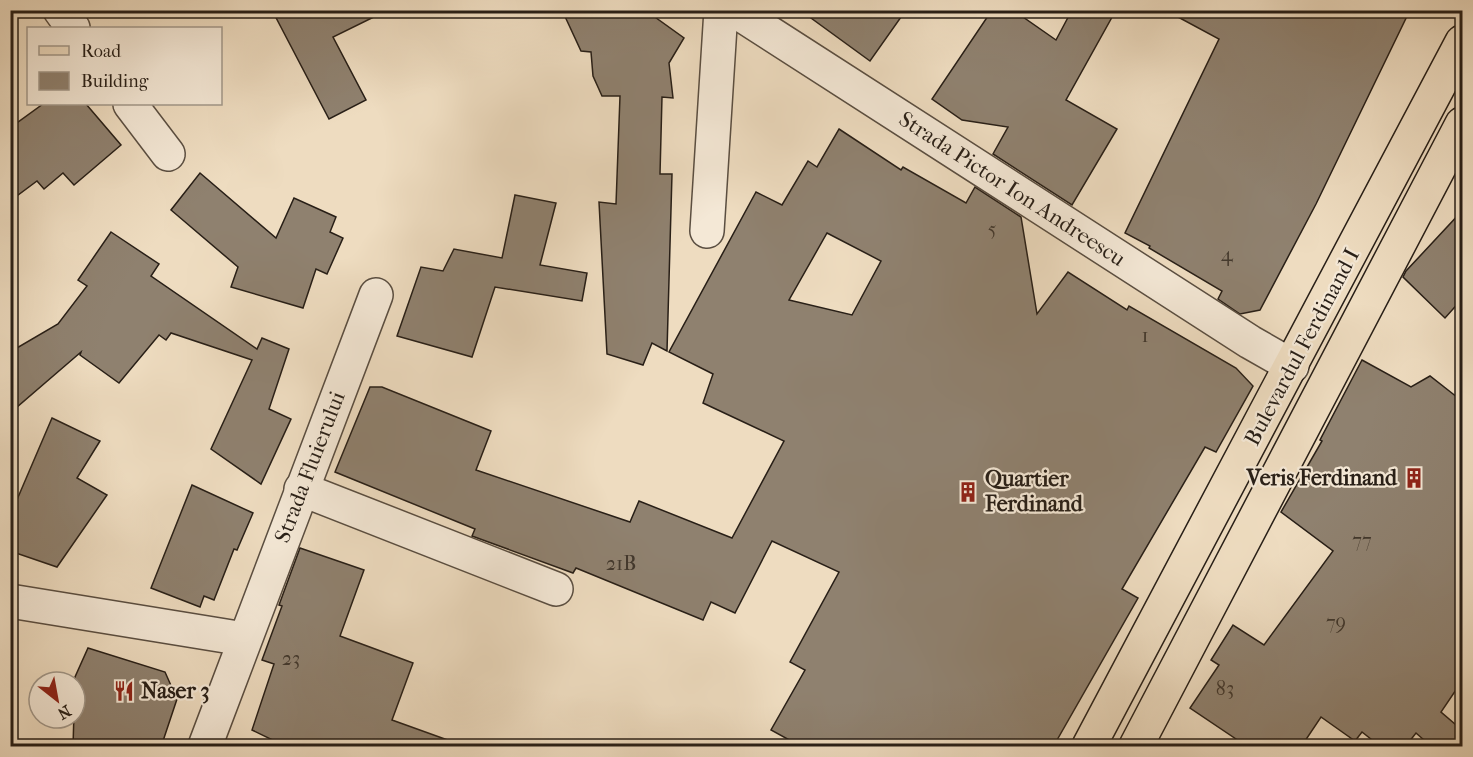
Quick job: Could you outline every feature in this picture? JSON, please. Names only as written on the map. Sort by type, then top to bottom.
[{"type":"main road","name":"Bulevardul Ferdinand I","points":[[1089,747],[1462,42]]},
{"type":"main road","name":"Bulevardul Ferdinand I","points":[[1136,747],[1462,124]]},
{"type":"street","points":[[60,10],[72,27]]},
{"type":"street","points":[[707,231],[721,10]]},
{"type":"street","name":"Strada Pictor Ion Andreescu","points":[[735,10],[1240,336],[1292,366]]},
{"type":"street","points":[[131,105],[168,154]]},
{"type":"street","name":"Strada Fluierului","points":[[205,747],[375,295]]},
{"type":"street","points":[[301,489],[556,589]]},
{"type":"street","points":[[10,601],[244,639]]},
{"type":"building","points":[[272,10],[388,10],[333,37],[366,100],[329,119]]},
{"type":"building","points":[[562,10],[645,10],[684,38],[669,63],[673,98],[662,97],[660,174],[672,174],[667,351],[652,343],[643,365],[607,354],[599,202],[616,204],[620,96],[602,96],[593,76],[591,52],[581,51]]},
{"type":"building","points":[[800,10],[906,10],[870,61]]},
{"type":"building","points":[[992,10],[1013,10],[1056,40],[1072,10],[1116,10],[1066,100],[1117,129],[1072,205],[993,154],[1008,127],[962,120],[932,99]]},
{"type":"building","points":[[1165,10],[1410,10],[1316,204],[1260,310],[1240,314],[1218,299],[1222,291],[1125,233],[1219,39]]},
{"type":"building","points":[[42,105],[87,105],[121,145],[74,185],[63,173],[44,189],[37,181],[10,201],[10,128]]},
{"type":"building","points":[[839,129],[901,170],[903,167],[966,203],[975,187],[1021,217],[1037,314],[1068,272],[1127,310],[1129,306],[1236,368],[1253,386],[1216,452],[1205,447],[1122,589],[1138,598],[1053,747],[802,747],[771,730],[805,670],[790,662],[839,572],[772,541],[735,613],[711,602],[703,620],[576,568],[573,573],[472,536],[475,529],[335,472],[370,387],[382,387],[491,431],[476,470],[630,522],[639,501],[732,538],[784,441],[703,403],[713,374],[669,352],[756,192],[782,205],[808,161],[817,167]],"holes":[[[827,233],[881,261],[852,315],[789,300]]]},
{"type":"building","points":[[200,173],[276,238],[294,198],[336,217],[330,232],[343,238],[327,274],[316,269],[303,308],[231,287],[238,267],[171,210]]},
{"type":"building","points":[[515,195],[556,203],[540,265],[587,273],[582,301],[495,287],[472,357],[397,336],[421,267],[443,271],[454,249],[502,258]]},
{"type":"building","points":[[1462,211],[1462,299],[1445,318],[1403,277]]},
{"type":"building","points":[[111,232],[159,264],[151,276],[257,349],[262,338],[289,349],[269,409],[291,419],[261,484],[211,449],[252,360],[171,333],[166,340],[159,335],[119,383],[80,355],[81,352],[10,413],[10,352],[58,324],[87,286],[78,280]]},
{"type":"building","points":[[1362,360],[1411,387],[1430,376],[1462,401],[1462,681],[1441,712],[1462,730],[1462,747],[1432,747],[1416,733],[1405,747],[1381,747],[1362,732],[1355,741],[1321,717],[1301,747],[1248,747],[1190,708],[1219,665],[1211,660],[1233,625],[1264,645],[1333,551],[1281,512],[1322,441],[1320,440]]},
{"type":"building","points":[[52,418],[100,441],[77,478],[107,495],[57,567],[10,551],[10,516]]},
{"type":"building","points":[[192,485],[253,513],[237,550],[234,549],[214,600],[204,596],[200,607],[151,588]]},
{"type":"building","points":[[300,548],[364,570],[340,636],[413,663],[392,720],[456,743],[455,747],[287,747],[252,730],[274,664],[262,660]]},
{"type":"building","name":"Naser 3","points":[[88,648],[165,672],[177,699],[161,747],[73,747],[73,730],[87,730],[87,670],[78,670]]},
{"type":"place","name":"Veris Ferdinand","points":[[1414,478]]},
{"type":"place","name":"Quartier Ferdinand","points":[[968,492]]},
{"type":"place","name":"Naser 3","points":[[124,691]]}]
